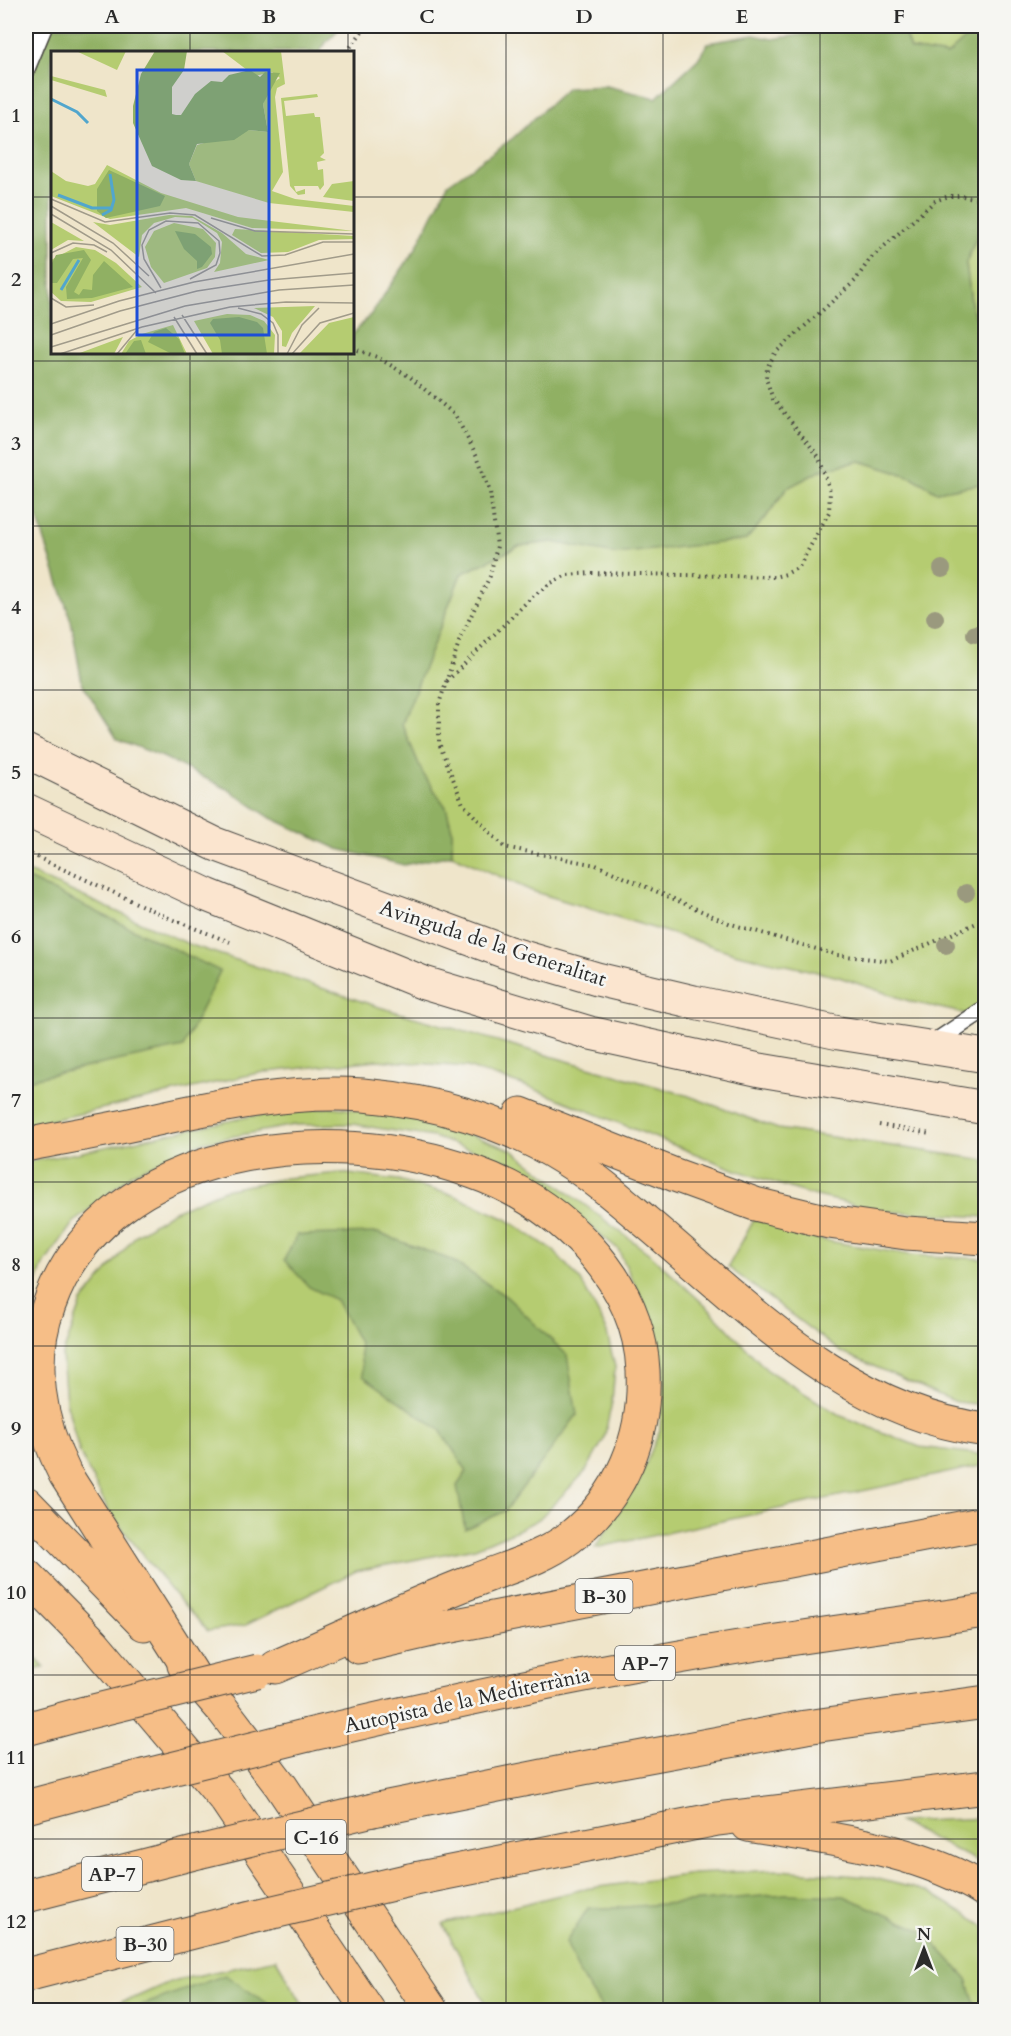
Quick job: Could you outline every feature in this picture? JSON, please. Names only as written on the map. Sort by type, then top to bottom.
[{"type":"highway","points":[[26,1144],[209,1107],[341,1086],[380,1084],[418,1086],[463,1094],[515,1111],[675,1175],[755,1204],[829,1222],[906,1233],[986,1238]]},
{"type":"highway","points":[[260,1098],[317,1094],[362,1095],[402,1101],[449,1110],[488,1122],[525,1138],[563,1158],[600,1182],[736,1299],[831,1373],[874,1396],[913,1412],[960,1426],[986,1430]]},
{"type":"highway","points":[[191,1672],[65,1474],[46,1428],[39,1396],[39,1343],[44,1318],[53,1293],[77,1252],[97,1228],[116,1212],[141,1194],[164,1182],[224,1159],[294,1148],[368,1148],[438,1161],[474,1172],[533,1201],[580,1239],[610,1275],[628,1306],[639,1338],[642,1357],[643,1406],[636,1442],[627,1465],[606,1500],[589,1520],[548,1551],[266,1669]]},
{"type":"highway","name":"C-16","points":[[26,1503],[191,1672],[280,1786],[431,2010]]},
{"type":"highway","points":[[952,1528],[986,1512]]},
{"type":"highway","name":"B-30","points":[[26,1729],[441,1628],[986,1523]]},
{"type":"highway","name":"C-16","points":[[26,1575],[93,1643],[225,1800],[368,2010]]},
{"type":"highway","points":[[26,1590],[93,1643]]},
{"type":"highway","name":"Autopista de la Mediterrània","points":[[26,1807],[308,1735],[465,1699],[633,1665],[809,1636],[986,1611]]},
{"type":"highway","name":"AP-7","points":[[26,1896],[373,1810],[571,1770],[806,1727],[986,1702]]},
{"type":"highway","name":"B-30","points":[[31,1976],[248,1918],[410,1880],[717,1819],[986,1787]]},
{"type":"highway","points":[[717,1819],[915,1858],[954,1873],[986,1891]]},
{"type":"street","name":"Avinguda de la Generalitat","points":[[26,751],[215,844],[506,952],[597,979],[839,1033],[986,1056]]},
{"type":"street","points":[[26,810],[207,895],[424,983],[590,1033],[760,1070],[986,1108]]},
{"type":"lane","points":[[26,70],[43,26]]},
{"type":"lane","points":[[926,1047],[986,1008]]},
{"type":"lane","points":[[760,1070],[815,1066],[986,1093]]},
{"type":"path","points":[[348,51],[366,26]]},
{"type":"path","points":[[447,681],[533,596],[567,575],[591,573],[774,577],[799,567],[829,512],[830,491],[819,457],[773,399],[766,380],[767,368],[775,353],[855,280],[870,259],[935,201],[949,196],[986,200]]},
{"type":"path","points":[[354,349],[377,357],[410,377],[455,415],[478,458],[490,492],[497,546],[490,576],[460,639],[440,704],[440,743],[464,804],[504,847],[596,865],[731,924],[837,955],[890,961],[986,919]]},
{"type":"green space","points":[[37,26],[342,26],[321,51],[51,51],[51,354],[354,354],[354,333],[371,314],[415,250],[448,184],[513,138],[567,88],[606,86],[656,98],[698,59],[708,43],[754,35],[772,39],[849,26],[902,26],[910,49],[947,55],[980,26],[985,26],[985,217],[966,263],[972,310],[985,333],[985,483],[937,492],[912,477],[860,461],[824,469],[787,488],[746,540],[615,554],[552,542],[519,546],[461,574],[402,724],[423,774],[446,807],[452,830],[452,855],[404,865],[338,849],[271,818],[229,790],[163,757],[117,739],[82,683],[71,621],[26,483],[26,65]]},
{"type":"green space","points":[[902,26],[980,26],[947,55],[910,49]]},
{"type":"green space","points":[[985,217],[985,333],[972,310],[966,262]]},
{"type":"green space","points":[[860,461],[912,477],[937,492],[985,483],[985,1018],[912,1002],[839,977],[738,954],[532,891],[452,855],[452,830],[446,807],[423,774],[402,724],[461,574],[519,546],[766,517],[787,488],[824,469]]},
{"type":"green space","points":[[26,871],[191,945],[379,1007],[686,1095],[778,1129],[985,1160],[985,1217],[882,1211],[808,1194],[736,1170],[534,1089],[467,1067],[377,1060],[258,1073],[26,1126]]},
{"type":"green space","points":[[26,878],[220,971],[183,1047],[26,1080]]},
{"type":"green space","points":[[333,1107],[425,1118],[512,1150],[651,1255],[710,1310],[767,1370],[841,1416],[920,1447],[985,1455],[985,1465],[595,1548],[639,1480],[660,1430],[664,1366],[651,1319],[618,1249],[515,1165],[433,1137],[352,1124],[295,1125],[203,1142],[132,1174],[73,1223],[42,1267],[26,1313],[26,1162],[252,1116]]},
{"type":"green space","points":[[341,1173],[398,1180],[453,1195],[506,1219],[554,1251],[581,1281],[606,1329],[615,1367],[612,1402],[604,1439],[586,1471],[539,1519],[520,1529],[475,1548],[356,1571],[246,1625],[208,1631],[174,1594],[109,1512],[79,1451],[66,1401],[62,1356],[82,1302],[136,1235],[172,1212],[224,1190],[285,1178]]},
{"type":"green space","points":[[755,1218],[822,1240],[911,1255],[985,1259],[985,1405],[956,1402],[841,1352],[728,1267]]},
{"type":"green space","points":[[378,1233],[451,1260],[507,1297],[567,1355],[577,1415],[505,1511],[465,1529],[457,1486],[467,1471],[440,1430],[363,1376],[359,1343],[336,1300],[309,1287],[284,1260],[297,1235]]},
{"type":"green space","points":[[26,1649],[44,1667],[26,1674]]},
{"type":"green space","points":[[985,1818],[985,1865],[899,1822]]},
{"type":"green space","points":[[779,1870],[870,1877],[929,1892],[980,1923],[985,1928],[985,2010],[489,2010],[443,1924],[584,1889],[694,1874]]},
{"type":"green space","points":[[786,1894],[844,1896],[923,1931],[967,1979],[977,2010],[603,2010],[580,1975],[566,1942],[588,1908]]},
{"type":"green space","points":[[276,1959],[306,2010],[92,2010],[134,1998],[172,1981]]},
{"type":"green space","points":[[225,1975],[277,2010],[133,2010],[134,2008]]}]
